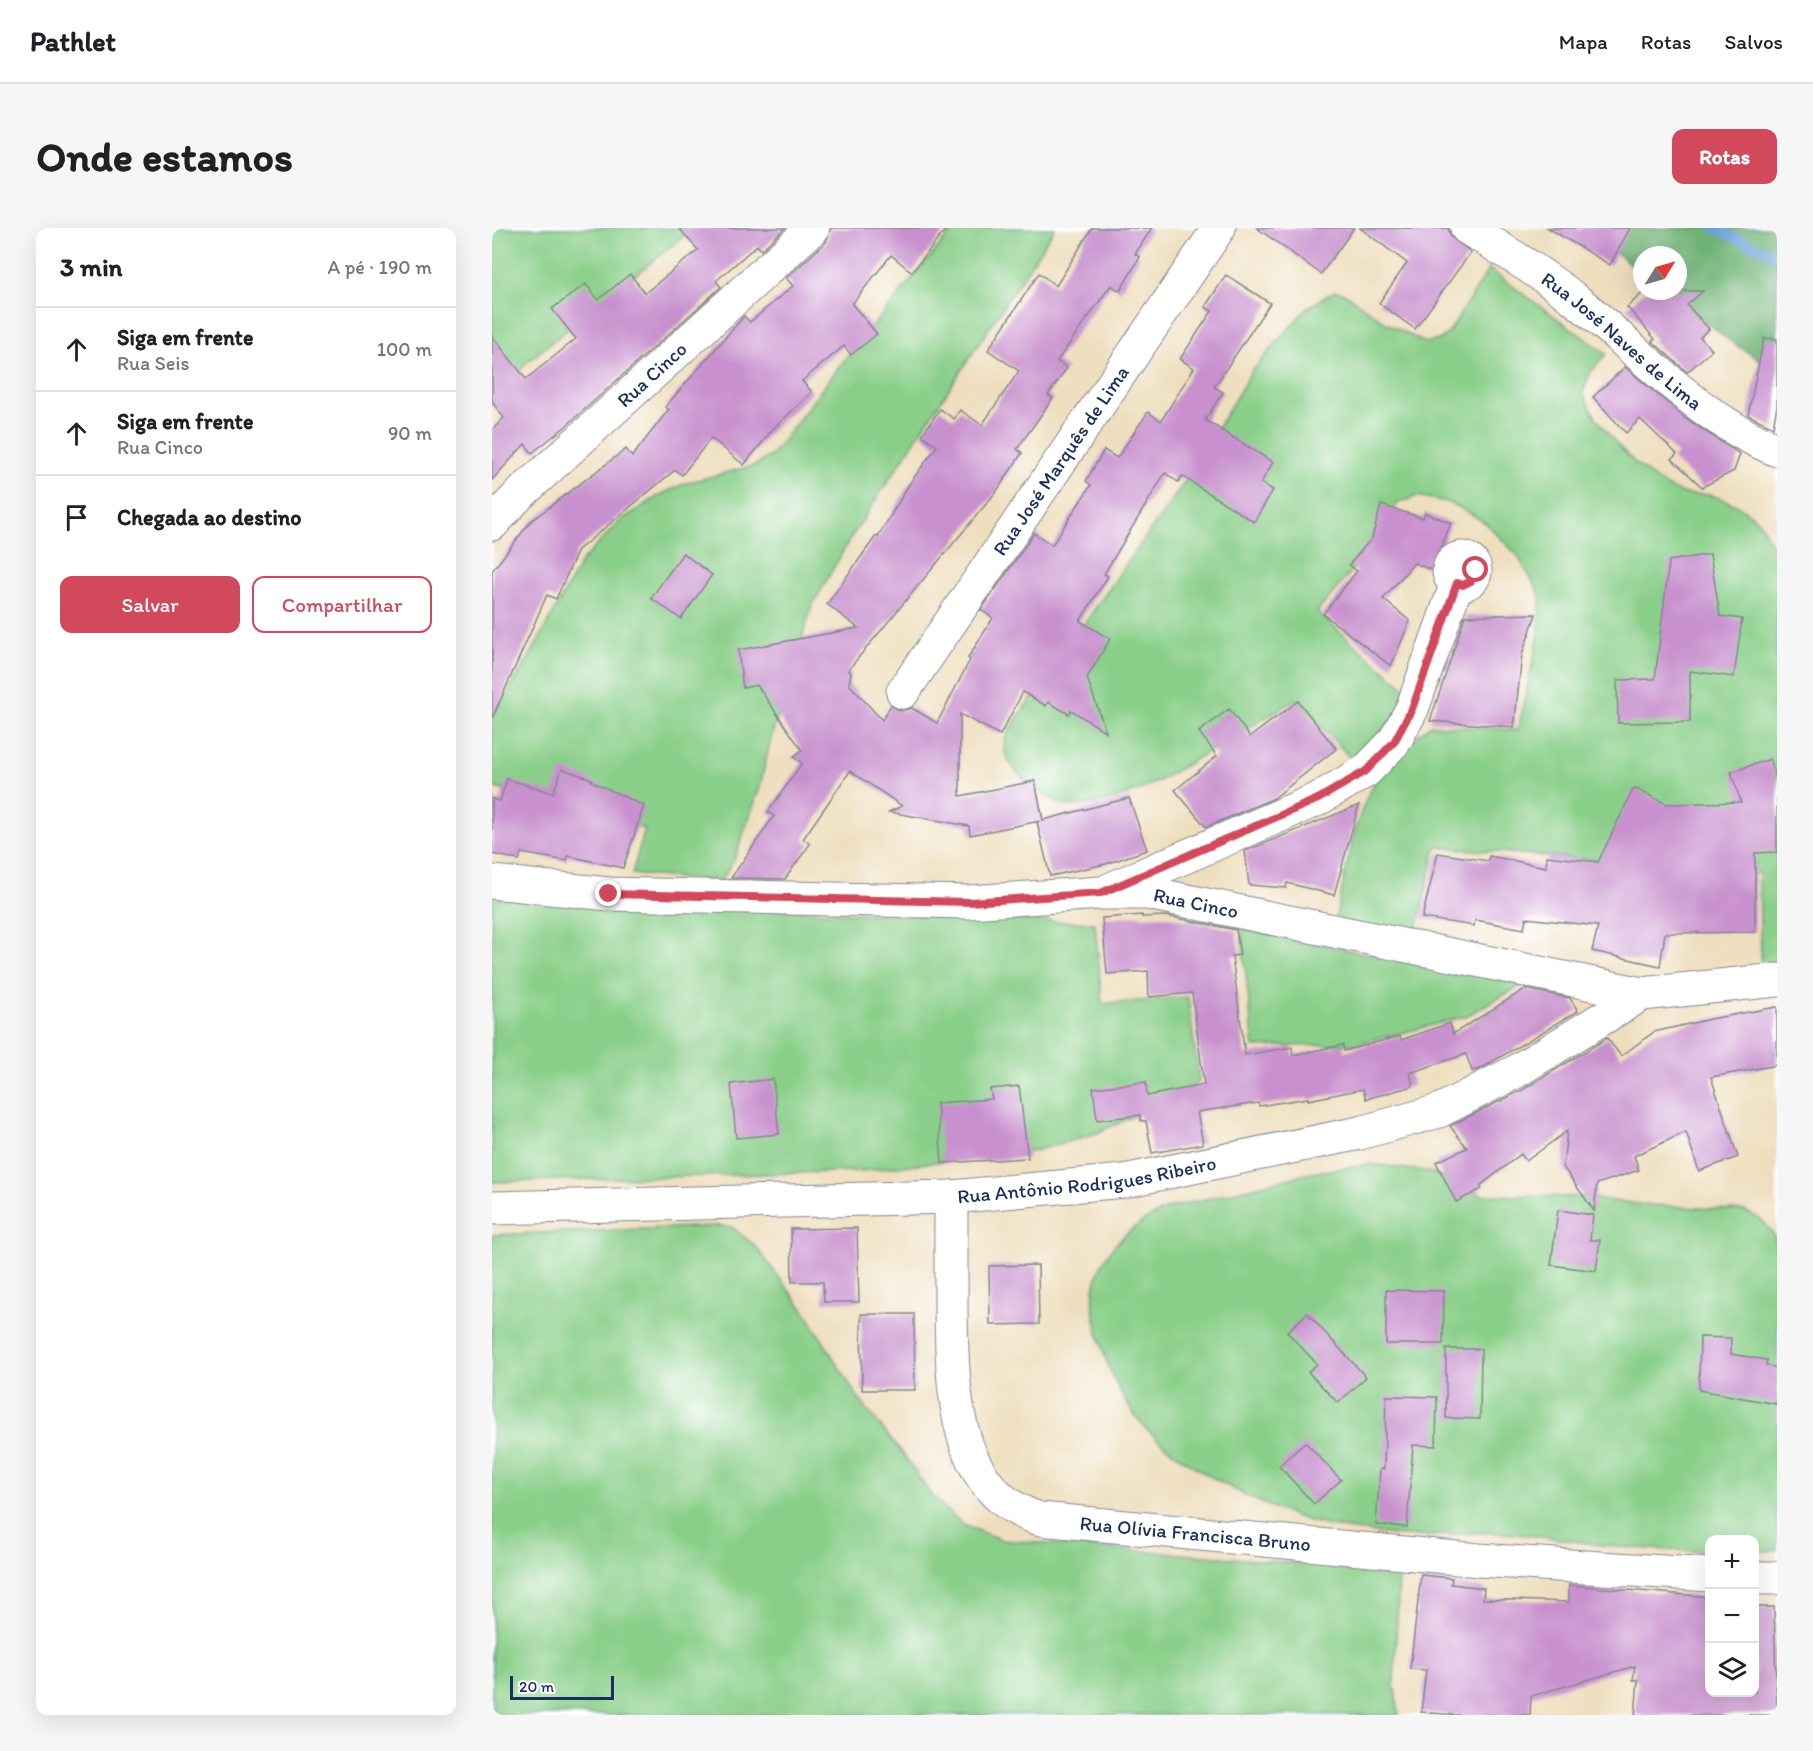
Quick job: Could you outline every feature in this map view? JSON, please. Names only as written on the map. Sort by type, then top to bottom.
[{"type":"street","name":"Rua Cinco","points":[[492,524],[518,496],[813,228]]},
{"type":"street","name":"Rua José Marquês de Lima","points":[[903,692],[1219,228]]},
{"type":"street","name":"Rua José Naves de Lima","points":[[1467,228],[1554,283],[1706,412],[1746,437],[1777,450]]},
{"type":"street","points":[[1101,893],[1318,799],[1366,771],[1394,742],[1412,709],[1457,583]]},
{"type":"street","name":"Rua Cinco","points":[[492,882],[609,894],[957,901],[1101,893],[1148,893],[1642,994]]},
{"type":"street","points":[[1642,994],[1777,981]]},
{"type":"street","name":"Rua Antônio Rodrigues Ribeiro","points":[[492,1208],[951,1197],[1124,1181],[1360,1133],[1439,1111],[1515,1072],[1642,994]]},
{"type":"street","name":"Rua Olívia Francisca Bruno","points":[[951,1197],[951,1361],[959,1418],[966,1442],[982,1478],[1007,1505],[1023,1515],[1040,1520],[1455,1558],[1705,1575]]},
{"type":"street","points":[[1759,1578],[1777,1578]]},
{"type":"green space","points":[[492,228],[694,228],[527,362],[492,406]]},
{"type":"green space","points":[[954,228],[1055,228],[850,539],[812,606],[771,738],[759,790],[734,860],[721,881],[632,874],[645,829],[492,787],[492,717],[530,656],[581,562],[620,521],[660,495],[686,483],[756,465],[772,455],[839,367]]},
{"type":"green space","points":[[1584,228],[1777,228],[1777,370],[1734,344],[1678,300],[1687,300],[1687,246],[1633,246],[1633,266]]},
{"type":"green space","points":[[1489,269],[1606,354],[1590,373],[1583,393],[1600,423],[1626,453],[1640,467],[1671,488],[1686,494],[1715,497],[1748,512],[1761,525],[1777,558],[1777,962],[1761,963],[1759,873],[1436,847],[1415,938],[1335,921],[1362,809],[1373,785],[1395,757],[1430,725],[1518,730],[1539,635],[1540,594],[1517,555],[1487,524],[1447,502],[1418,496],[1398,503],[1350,573],[1317,612],[1406,689],[1395,717],[1353,761],[1297,699],[1157,782],[1127,795],[1095,804],[1073,806],[1053,800],[1020,776],[1006,756],[1004,742],[1012,725],[1189,476],[1251,372],[1306,309],[1334,291],[1344,293],[1386,323],[1425,343],[1439,340],[1449,332]]},
{"type":"green space","points":[[492,898],[1095,923],[1102,1004],[1188,997],[1199,1082],[1181,1094],[1097,1133],[1038,1150],[861,1171],[492,1182]]},
{"type":"green space","points":[[1241,929],[1524,984],[1466,1016],[1406,1032],[1354,1044],[1254,1047]]},
{"type":"green space","points":[[1371,1164],[1430,1172],[1482,1195],[1582,1197],[1639,1204],[1745,1211],[1762,1220],[1772,1232],[1777,1245],[1777,1550],[1759,1552],[1759,1535],[1705,1535],[1705,1552],[1614,1546],[1514,1534],[1406,1536],[1336,1527],[1303,1519],[1262,1503],[1218,1481],[1177,1455],[1135,1415],[1119,1390],[1107,1362],[1098,1333],[1093,1300],[1102,1265],[1122,1238],[1136,1226],[1169,1208],[1310,1173]]},
{"type":"green space","points":[[732,1227],[756,1247],[804,1310],[858,1398],[903,1454],[931,1495],[963,1525],[1002,1540],[1321,1565],[1399,1575],[1394,1684],[1399,1715],[492,1715],[492,1235]]},
{"type":"building","points":[[679,228],[785,228],[761,250],[757,245],[716,281],[721,287],[565,427],[532,453],[525,444],[492,480],[492,430],[504,418],[492,402],[492,336],[526,379],[576,339],[552,309],[586,284],[598,300],[630,274],[645,293],[698,250]]},
{"type":"building","points":[[831,228],[947,228],[912,272],[891,255],[852,304],[877,334],[851,355],[844,346],[802,381],[812,392],[773,429],[744,465],[711,438],[682,475],[675,470],[578,550],[556,599],[547,595],[492,719],[492,571],[531,521],[626,449],[632,457],[669,409],[665,407],[744,316],[750,322],[793,286],[786,278],[826,242]]},
{"type":"building","points":[[1092,228],[1152,228],[1135,254],[1140,257],[1120,291],[1111,285],[1057,361],[1067,368],[1048,395],[1053,398],[1017,449],[1022,453],[996,492],[848,670],[851,672],[849,684],[882,720],[891,705],[901,711],[912,708],[937,723],[970,660],[968,658],[993,618],[981,610],[1034,533],[1052,545],[1091,485],[1086,481],[1104,450],[1117,458],[1148,412],[1161,421],[1194,368],[1180,359],[1212,311],[1205,307],[1226,275],[1270,303],[1214,387],[1223,392],[1205,420],[1273,462],[1261,483],[1273,490],[1254,522],[1182,476],[1178,482],[1165,473],[1104,574],[1108,576],[1080,621],[1110,639],[1087,678],[1106,732],[1071,710],[1069,714],[1048,702],[1046,706],[1023,692],[1000,735],[960,714],[960,796],[1035,781],[1043,820],[1129,798],[1147,850],[1106,864],[1050,876],[1037,822],[1040,821],[970,835],[969,826],[889,812],[902,806],[850,771],[803,839],[810,844],[785,879],[731,878],[774,816],[768,812],[802,763],[793,757],[802,750],[757,685],[743,688],[738,650],[858,628],[827,604],[876,536],[878,537],[908,486],[937,446],[922,435],[940,409],[954,419],[960,410],[982,425],[1019,371],[988,350],[1039,273],[1056,286]]},
{"type":"building","points":[[1257,228],[1354,228],[1321,274]]},
{"type":"building","points":[[1360,228],[1448,228],[1451,237],[1471,252],[1415,329],[1379,303],[1407,263]]},
{"type":"building","points":[[1548,228],[1630,228],[1610,265]]},
{"type":"building","points":[[1687,291],[1703,291],[1687,305],[1709,329],[1700,337],[1712,350],[1687,372],[1652,341],[1655,339],[1627,307],[1635,300],[1687,300]]},
{"type":"building","points":[[1764,338],[1777,339],[1777,406],[1773,427],[1748,415]]},
{"type":"building","points":[[1625,367],[1686,419],[1740,454],[1734,471],[1702,487],[1672,459],[1677,454],[1640,419],[1626,433],[1593,397]]},
{"type":"building","points":[[1381,505],[1423,518],[1425,513],[1451,523],[1432,570],[1414,563],[1383,599],[1410,621],[1391,666],[1323,614],[1357,571],[1349,565],[1372,538]]},
{"type":"building","points":[[683,553],[712,575],[681,619],[651,598]]},
{"type":"building","points":[[1710,554],[1720,616],[1742,619],[1734,677],[1690,671],[1690,722],[1618,723],[1617,680],[1655,679],[1669,561]]},
{"type":"building","points":[[1536,614],[1522,655],[1514,727],[1430,721],[1465,616]]},
{"type":"building","points":[[1298,701],[1336,749],[1274,798],[1206,827],[1175,790],[1217,756],[1199,732],[1229,709],[1250,737]]},
{"type":"building","points":[[1770,759],[1777,781],[1777,852],[1755,853],[1755,932],[1665,933],[1660,966],[1592,951],[1598,926],[1526,918],[1524,929],[1475,920],[1474,926],[1422,918],[1438,853],[1488,861],[1489,856],[1546,867],[1547,856],[1598,862],[1634,788],[1667,804],[1741,802],[1731,772]]},
{"type":"building","points":[[562,769],[592,779],[591,781],[644,806],[623,868],[568,856],[567,861],[521,853],[519,860],[492,854],[492,799],[500,801],[507,779],[553,793]]},
{"type":"building","points":[[1359,805],[1334,895],[1287,883],[1286,888],[1249,885],[1245,851]]},
{"type":"building","points":[[1142,915],[1142,917],[1166,916],[1236,930],[1240,955],[1232,956],[1245,1055],[1292,1047],[1293,1055],[1343,1045],[1344,1051],[1400,1036],[1401,1040],[1450,1023],[1453,1034],[1525,989],[1570,998],[1578,1011],[1480,1069],[1472,1071],[1466,1054],[1410,1073],[1413,1086],[1366,1099],[1363,1089],[1308,1100],[1308,1098],[1259,1106],[1258,1103],[1197,1112],[1203,1144],[1152,1153],[1146,1121],[1141,1121],[1140,1115],[1097,1120],[1093,1088],[1146,1082],[1147,1096],[1204,1085],[1192,993],[1149,997],[1148,971],[1107,974],[1102,918]]},
{"type":"building","points":[[1777,1007],[1777,1065],[1711,1077],[1738,1157],[1699,1171],[1686,1132],[1634,1156],[1639,1170],[1597,1184],[1594,1211],[1563,1167],[1567,1131],[1526,1161],[1521,1154],[1480,1186],[1482,1189],[1456,1202],[1436,1162],[1467,1148],[1450,1126],[1524,1089],[1607,1038],[1621,1056],[1654,1032]]},
{"type":"building","points":[[773,1079],[779,1134],[736,1138],[731,1084]]},
{"type":"building","points":[[1019,1086],[1028,1158],[942,1163],[937,1103],[992,1099],[990,1089]]},
{"type":"building","points":[[1558,1210],[1593,1215],[1590,1240],[1600,1240],[1596,1271],[1551,1265]]},
{"type":"building","points":[[857,1228],[859,1302],[824,1302],[823,1282],[792,1282],[791,1229]]},
{"type":"building","points":[[1038,1265],[1039,1324],[990,1325],[989,1266]]},
{"type":"building","points":[[1386,1290],[1444,1291],[1443,1344],[1386,1344]]},
{"type":"building","points":[[1307,1313],[1366,1377],[1338,1403],[1308,1372],[1317,1364],[1287,1332]]},
{"type":"building","points":[[861,1314],[914,1314],[915,1390],[862,1390]]},
{"type":"building","points":[[1700,1337],[1731,1338],[1731,1354],[1767,1360],[1766,1365],[1777,1368],[1777,1404],[1699,1390]]},
{"type":"building","points":[[1446,1349],[1481,1349],[1480,1419],[1446,1418]]},
{"type":"building","points":[[1386,1396],[1437,1397],[1436,1446],[1413,1445],[1407,1527],[1376,1525],[1380,1469],[1384,1469]]},
{"type":"building","points":[[1305,1442],[1341,1480],[1314,1504],[1279,1466]]},
{"type":"building","points":[[1421,1575],[1452,1578],[1451,1584],[1484,1588],[1483,1599],[1569,1602],[1569,1585],[1705,1597],[1705,1697],[1759,1697],[1759,1607],[1774,1607],[1777,1715],[1635,1715],[1638,1680],[1633,1680],[1635,1666],[1531,1696],[1530,1715],[1455,1715],[1421,1712],[1426,1670],[1410,1669]]},
{"type":"waterway","points":[[1714,228],[1777,256]]},
{"type":"route","points":[[609,894],[969,902],[1101,893],[1318,799],[1366,771],[1394,742],[1403,726],[1429,664],[1457,583],[1467,584],[1474,578],[1476,570]]}]
